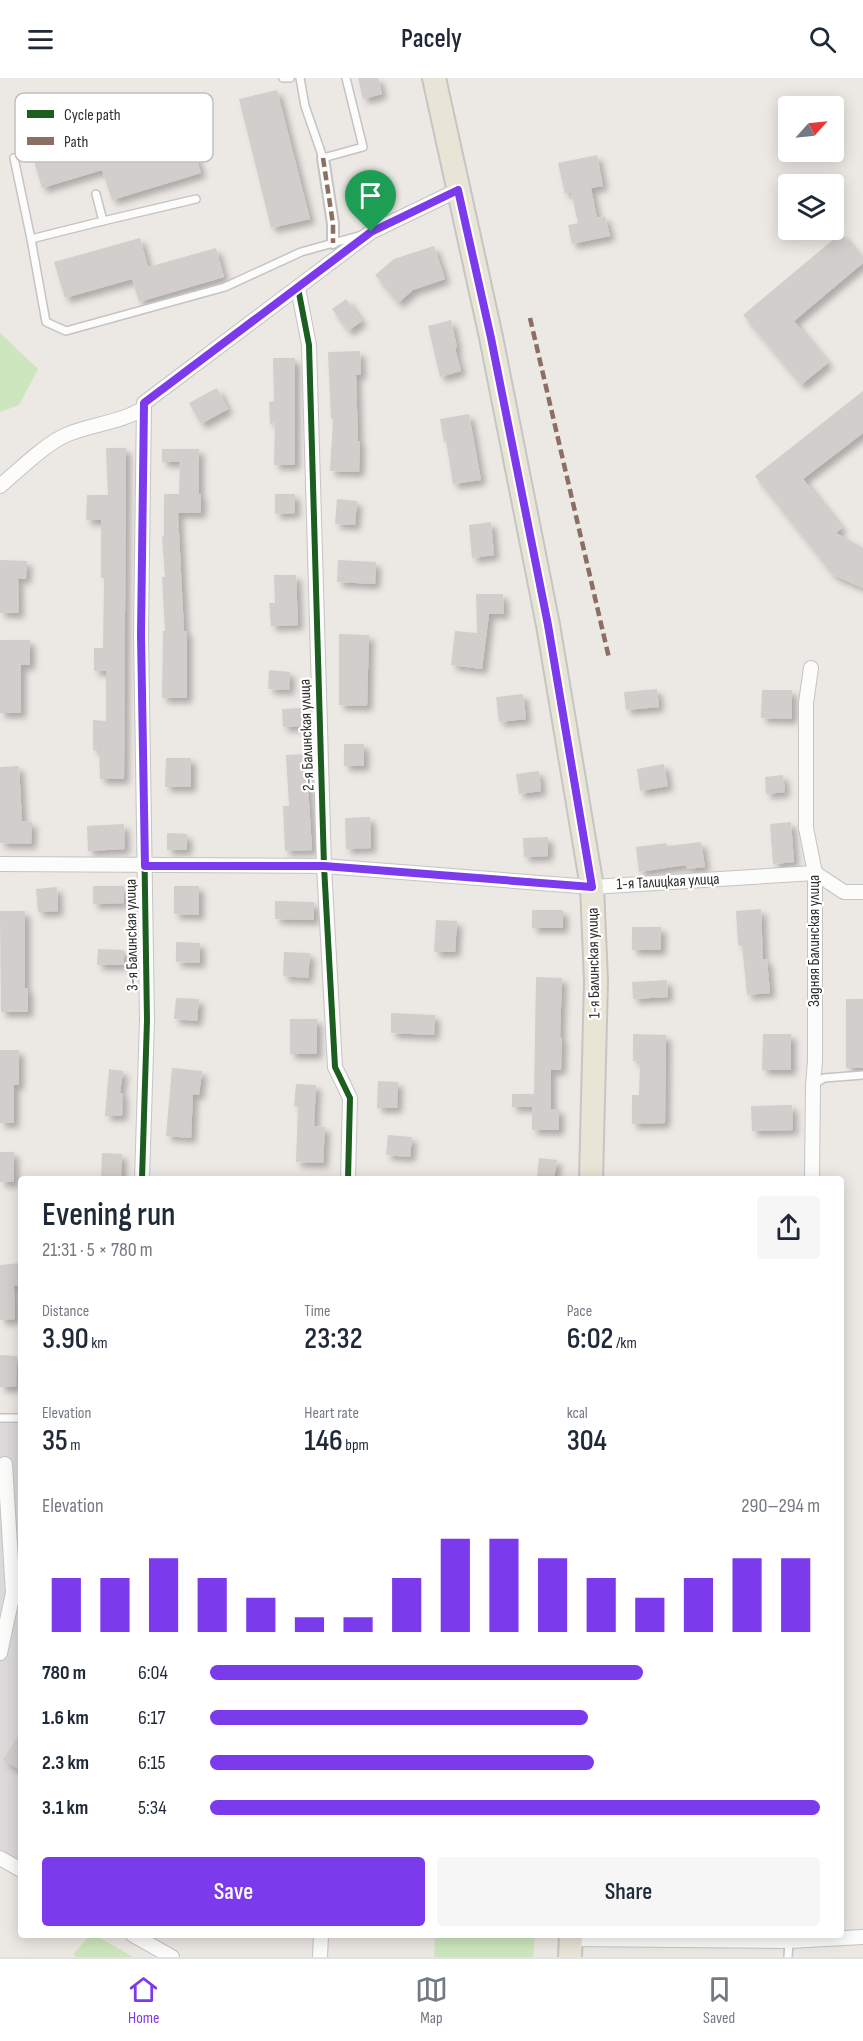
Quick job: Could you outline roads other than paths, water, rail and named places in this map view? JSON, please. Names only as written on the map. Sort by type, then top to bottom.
[{"type":"main road","name":"1-я Балинская улица","points":[[434,78],[491,338],[548,625],[592,887],[596,981],[591,1176]]},
{"type":"street","points":[[323,158],[329,189],[333,243]]},
{"type":"street","points":[[0,486],[65,436],[133,415],[371,232],[458,190]]},
{"type":"street","name":"2-я Балинская улица","points":[[297,288],[309,345],[324,866],[334,1067],[350,1098],[348,1176]]},
{"type":"street","name":"3-я Балинская улица","points":[[142,1176],[147,1020],[141,635],[144,405]]},
{"type":"street","name":"Задняя Балинская улица","points":[[811,668],[806,703],[806,828],[815,873],[815,1061],[812,1176]]},
{"type":"street","name":"1-я Талицкая улица","points":[[0,864],[324,866],[592,887],[815,873]]},
{"type":"street","points":[[815,873],[844,892],[863,892]]},
{"type":"street","points":[[0,1653],[13,1593],[5,1464]]},
{"type":"street","points":[[0,1858],[18,1868]]},
{"type":"street","points":[[844,1937],[863,1937]]},
{"type":"street","points":[[138,1938],[172,1957]]},
{"type":"street","points":[[320,1957],[321,1938]]},
{"type":"street","points":[[570,1944],[789,1941],[805,1938]]},
{"type":"lane","points":[[283,78],[290,78]]},
{"type":"lane","points":[[300,78],[305,106],[323,158],[363,147],[346,78]]},
{"type":"lane","points":[[14,158],[46,322],[66,330],[225,287],[301,252],[371,232]]},
{"type":"lane","points":[[96,194],[103,221]]},
{"type":"lane","points":[[31,239],[196,199]]},
{"type":"lane","points":[[813,1085],[824,1078],[863,1075]]},
{"type":"lane","points":[[0,1418],[18,1418]]},
{"type":"lane","points":[[788,1957],[789,1941]]}]
